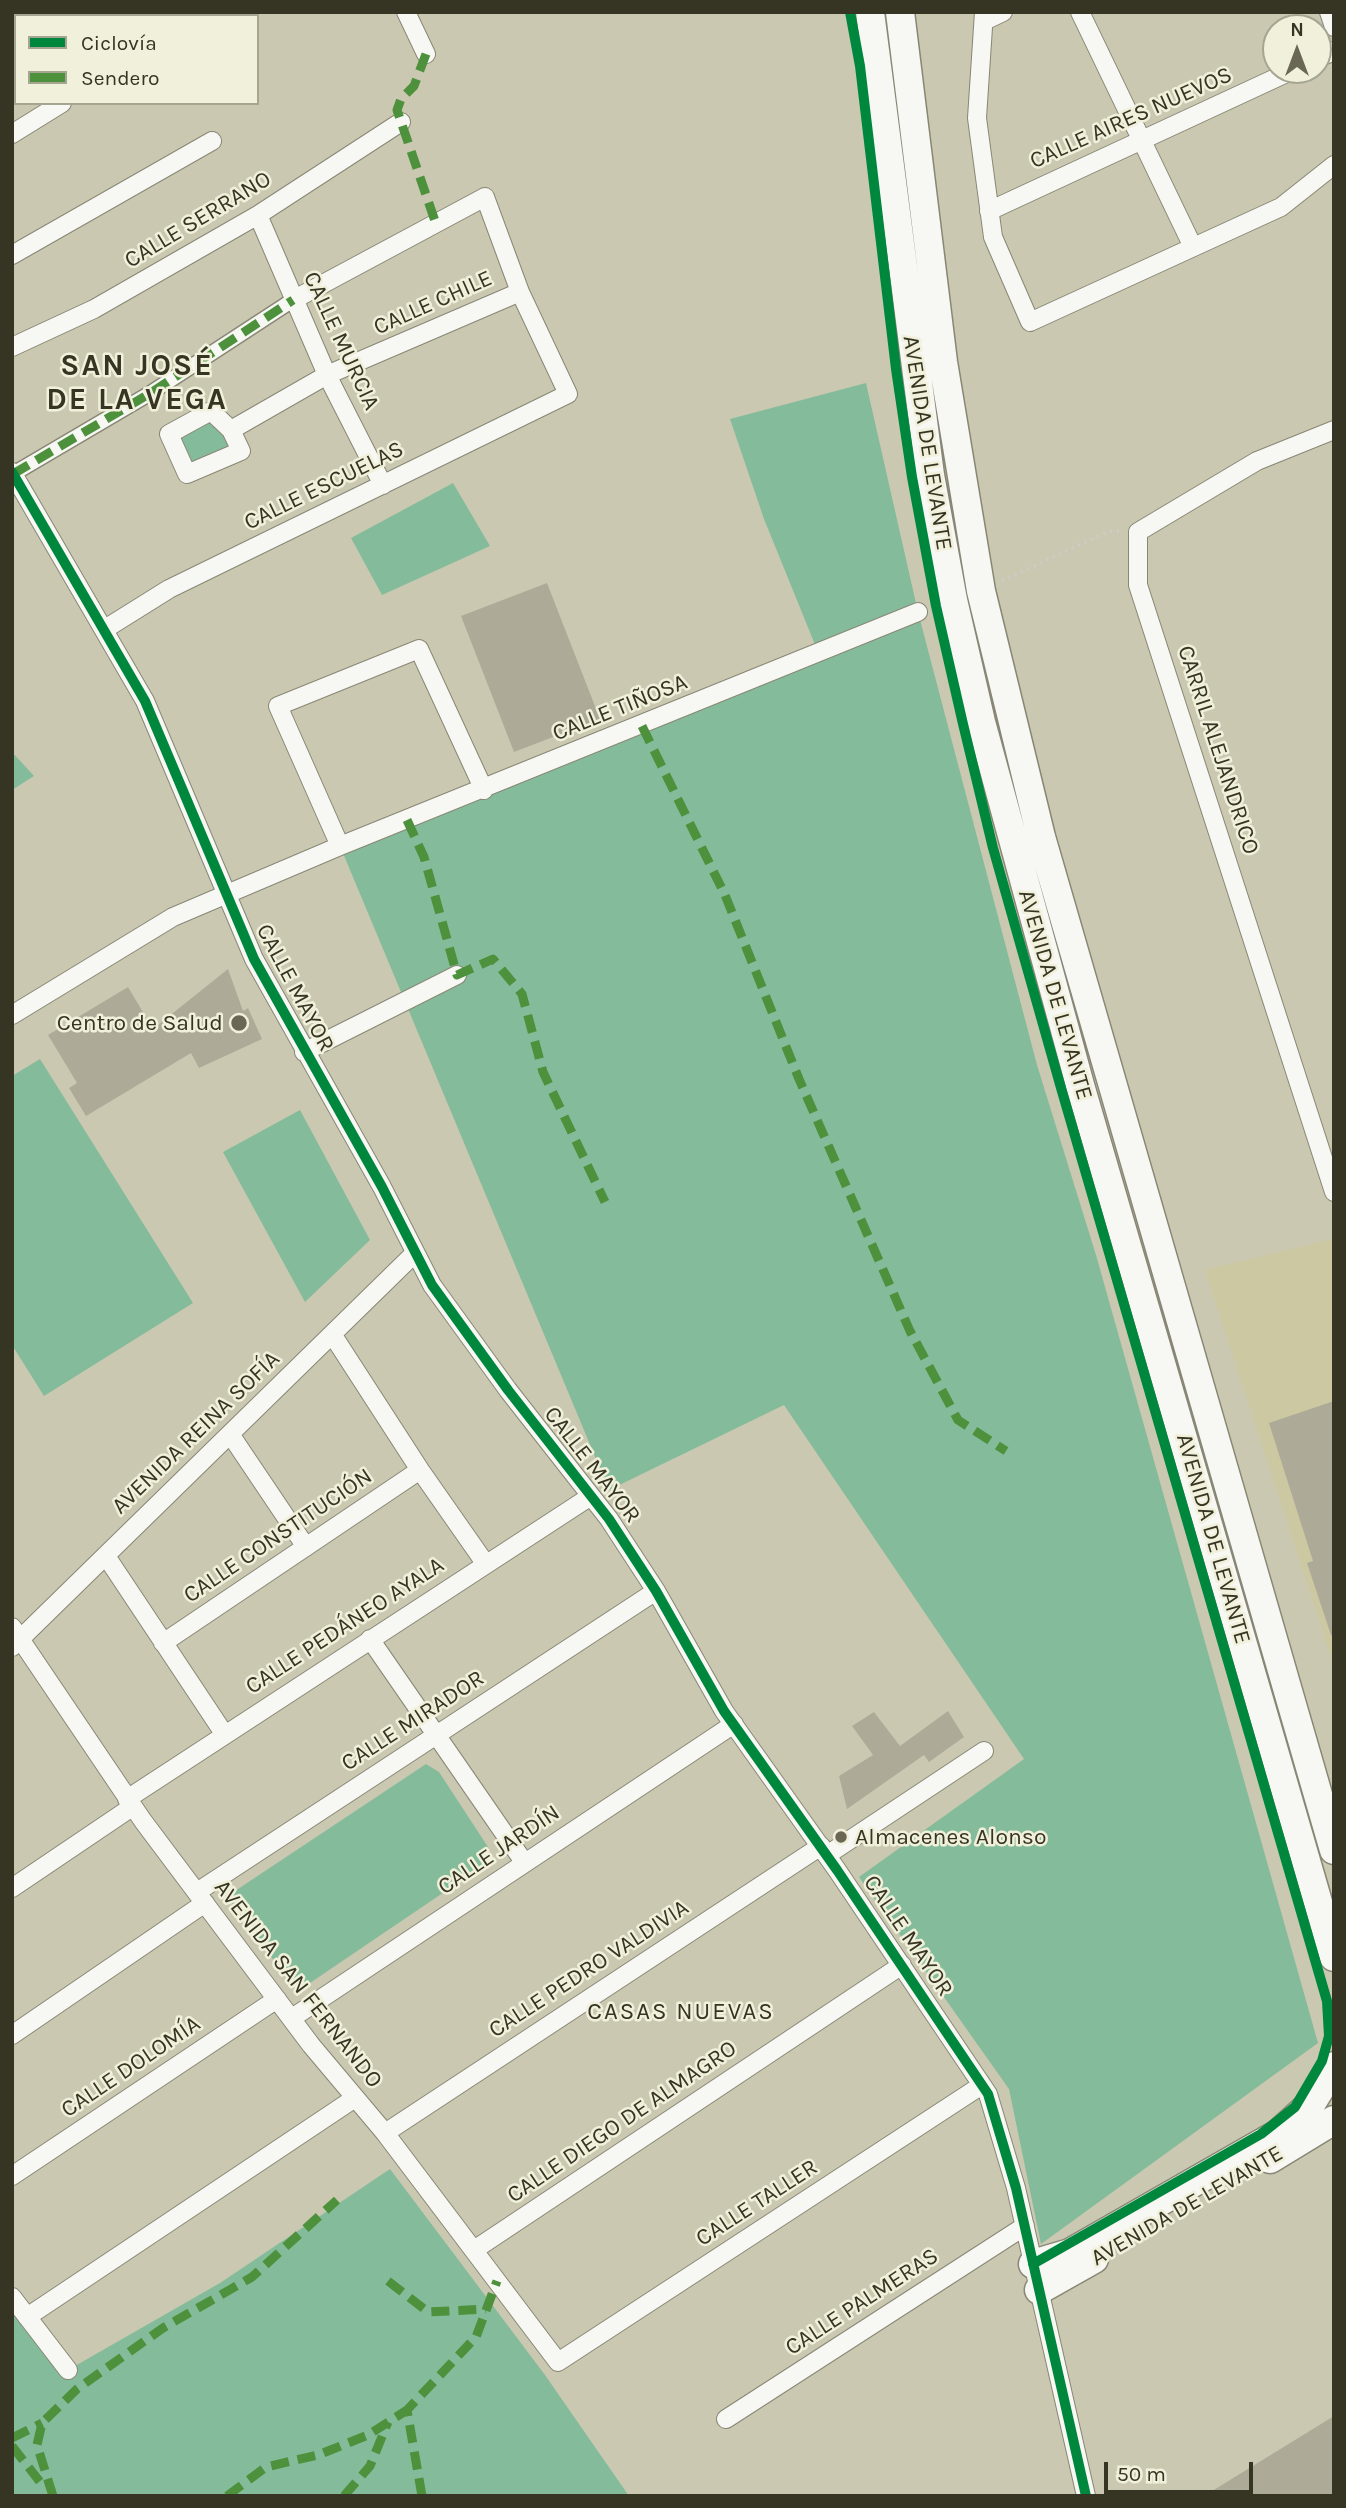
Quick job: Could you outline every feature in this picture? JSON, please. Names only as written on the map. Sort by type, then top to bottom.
[{"type":"main road","name":"AVENIDA DE LEVANTE","points":[[870,12],[930,475],[953,600],[981,722],[1080,1085],[1334,1957]]},
{"type":"main road","name":"AVENIDA DE LEVANTE","points":[[900,12],[943,362],[981,591],[1041,837],[1334,1850]]},
{"type":"main road","name":"AVENIDA DE LEVANTE","points":[[1036,2277],[1070,2253],[1278,2134],[1311,2105],[1334,2066]]},
{"type":"main road","name":"AVENIDA DE LEVANTE","points":[[1036,2277],[1334,2120]]},
{"type":"street","points":[[406,12],[426,54]]},
{"type":"street","points":[[1003,12],[984,17],[977,118],[993,237],[1030,322],[1281,207],[1334,165]]},
{"type":"street","points":[[1080,12],[1140,142],[1193,247]]},
{"type":"street","points":[[1329,12],[1334,27]]},
{"type":"street","name":"CALLE AIRES NUEVOS","points":[[989,211],[1263,84]]},
{"type":"street","points":[[12,134],[59,105]]},
{"type":"street","name":"CALLE SERRANO","points":[[12,347],[94,309],[258,215],[401,122]]},
{"type":"street","points":[[12,256],[212,141]]},
{"type":"street","points":[[13,473],[149,394],[293,300],[485,197],[520,292]]},
{"type":"street","name":"CALLE MURCIA","points":[[258,215],[327,376],[383,485]]},
{"type":"street","name":"CALLE CHILE","points":[[231,430],[327,376],[520,292]]},
{"type":"street","name":"CALLE ESCUELAS","points":[[105,629],[169,589],[568,394],[520,292]]},
{"type":"street","points":[[1138,532],[1257,461],[1334,430]]},
{"type":"street","name":"CALLE MAYOR","points":[[13,473],[105,629],[154,720],[254,959],[304,1052],[367,1159],[415,1253],[456,1321],[591,1496],[656,1591],[700,1672],[734,1724],[824,1851],[982,2085],[998,2119],[1086,2496]]},
{"type":"street","name":"CARRIL ALEJANDRICO","points":[[1138,532],[1138,585],[1334,1192]]},
{"type":"street","name":"CALLE TIÑOSA","points":[[12,1015],[148,930],[225,895],[918,612]]},
{"type":"street","points":[[340,846],[278,706],[419,649],[484,790]]},
{"type":"street","points":[[304,1052],[457,975]]},
{"type":"street","name":"AVENIDA REINA SOFÍA","points":[[15,1638],[106,1556],[415,1253]]},
{"type":"street","points":[[332,1334],[420,1470],[485,1563]]},
{"type":"street","points":[[230,1434],[306,1546]]},
{"type":"street","name":"CALLE CONSTITUCIÓN","points":[[163,1643],[420,1470]]},
{"type":"street","name":"CALLE PEDÁNEO AYALA","points":[[12,1888],[225,1735],[591,1496]]},
{"type":"street","points":[[106,1556],[225,1735]]},
{"type":"street","name":"CALLE MIRADOR","points":[[12,2035],[201,1898],[437,1734],[656,1591]]},
{"type":"street","name":"AVENIDA SAN FERNANDO","points":[[15,1638],[130,1803],[201,1898],[276,1998],[385,2133],[558,2362]]},
{"type":"street","points":[[370,1639],[524,1862]]},
{"type":"street","name":"CALLE JARDÍN","points":[[292,2018],[734,1724]]},
{"type":"street","name":"CALLE PEDRO VALDIVIA","points":[[385,2133],[984,1751]]},
{"type":"street","name":"CALLE DIEGO DE ALMAGRO","points":[[474,2250],[902,1965]]},
{"type":"street","name":"CALLE DOLOMÍA","points":[[12,2176],[276,1998]]},
{"type":"street","name":"CALLE TALLER","points":[[558,2362],[982,2085]]},
{"type":"street","points":[[27,2317],[355,2098]]},
{"type":"street","name":"CALLE PALMERAS","points":[[726,2419],[1025,2226]]},
{"type":"street","points":[[12,2297],[68,2370]]},
{"type":"path","points":[[981,591],[1109,531],[1138,532]]},
{"type":"shaded area","points":[[1334,1239],[1334,1666],[1205,1270]]},
{"type":"green space","points":[[866,383],[918,612],[1037,1065],[1096,1255],[1318,2043],[1041,2244],[1009,2089],[859,1877],[1024,1759],[784,1405],[609,1490],[340,846],[818,652],[764,519],[730,419]]},
{"type":"green space","points":[[219,419],[235,448],[190,468],[177,443],[181,435]]},
{"type":"green space","points":[[453,483],[490,546],[382,595],[351,538]]},
{"type":"green space","points":[[12,752],[34,776],[12,790]]},
{"type":"green space","points":[[40,1059],[193,1303],[44,1396],[12,1345],[12,1076]]},
{"type":"green space","points":[[300,1110],[370,1240],[305,1302],[223,1152]]},
{"type":"green space","points":[[426,1764],[439,1772],[488,1847],[490,1861],[307,1985],[294,1987],[232,1905],[232,1893]]},
{"type":"green space","points":[[390,2169],[545,2375],[629,2496],[12,2496],[12,2297],[68,2370],[220,2283]]},
{"type":"building","points":[[547,583],[600,719],[514,752],[461,616]]},
{"type":"building","points":[[228,969],[243,1011],[248,1008],[262,1039],[199,1068],[191,1053],[86,1116],[69,1088],[77,1083],[48,1035],[128,987],[153,1029]]},
{"type":"building","points":[[1334,1401],[1334,1634],[1331,1635],[1307,1563],[1313,1561],[1269,1423]]},
{"type":"building","points":[[948,1711],[964,1737],[929,1762],[924,1755],[847,1809],[839,1776],[873,1755],[852,1726],[874,1712],[900,1746]]},
{"type":"building","points":[[1334,2416],[1334,2496],[1204,2496]]},
{"type":"marked path","points":[[426,54],[414,86],[401,99],[397,110],[436,224]]},
{"type":"marked path","points":[[13,474],[149,394],[293,300]]},
{"type":"marked path","points":[[642,726],[725,895],[799,1079],[910,1331],[958,1420],[1006,1451]]},
{"type":"marked path","points":[[407,820],[424,857],[457,975],[493,959],[522,994],[543,1072],[605,1202]]},
{"type":"marked path","points":[[53,2496],[37,2445],[42,2423],[77,2389],[163,2328],[252,2277],[337,2200]]},
{"type":"marked path","points":[[388,2281],[428,2312],[486,2309]]},
{"type":"marked path","points":[[422,2496],[407,2410],[476,2337],[497,2281]]},
{"type":"marked path","points":[[227,2496],[266,2467],[318,2455],[368,2435],[407,2410]]},
{"type":"marked path","points":[[344,2496],[370,2466],[388,2422]]},
{"type":"marked path","points":[[12,2438],[42,2423]]},
{"type":"marked path","points":[[12,2446],[44,2487]]},
{"type":"cycle path","points":[[850,12],[860,66],[896,369],[912,477],[936,606],[963,724],[993,848],[1061,1088],[1327,2001],[1329,2036],[1322,2061],[1295,2107],[1261,2134],[1033,2264]]},
{"type":"cycle path","points":[[12,472],[145,701],[254,959],[382,1187],[432,1285],[508,1390],[609,1519],[656,1591],[724,1711],[837,1870],[988,2094],[1016,2188],[1086,2496]]},
{"type":"place","name":"Centro de Salud","points":[[239,1023]]},
{"type":"place","name":"Almacenes Alonso","points":[[841,1837]]},
{"type":"district","name":"SAN JOSÉ DE LA VEGA","points":[[137,383]]},
{"type":"district","name":"CASAS NUEVAS","points":[[681,2012]]}]
